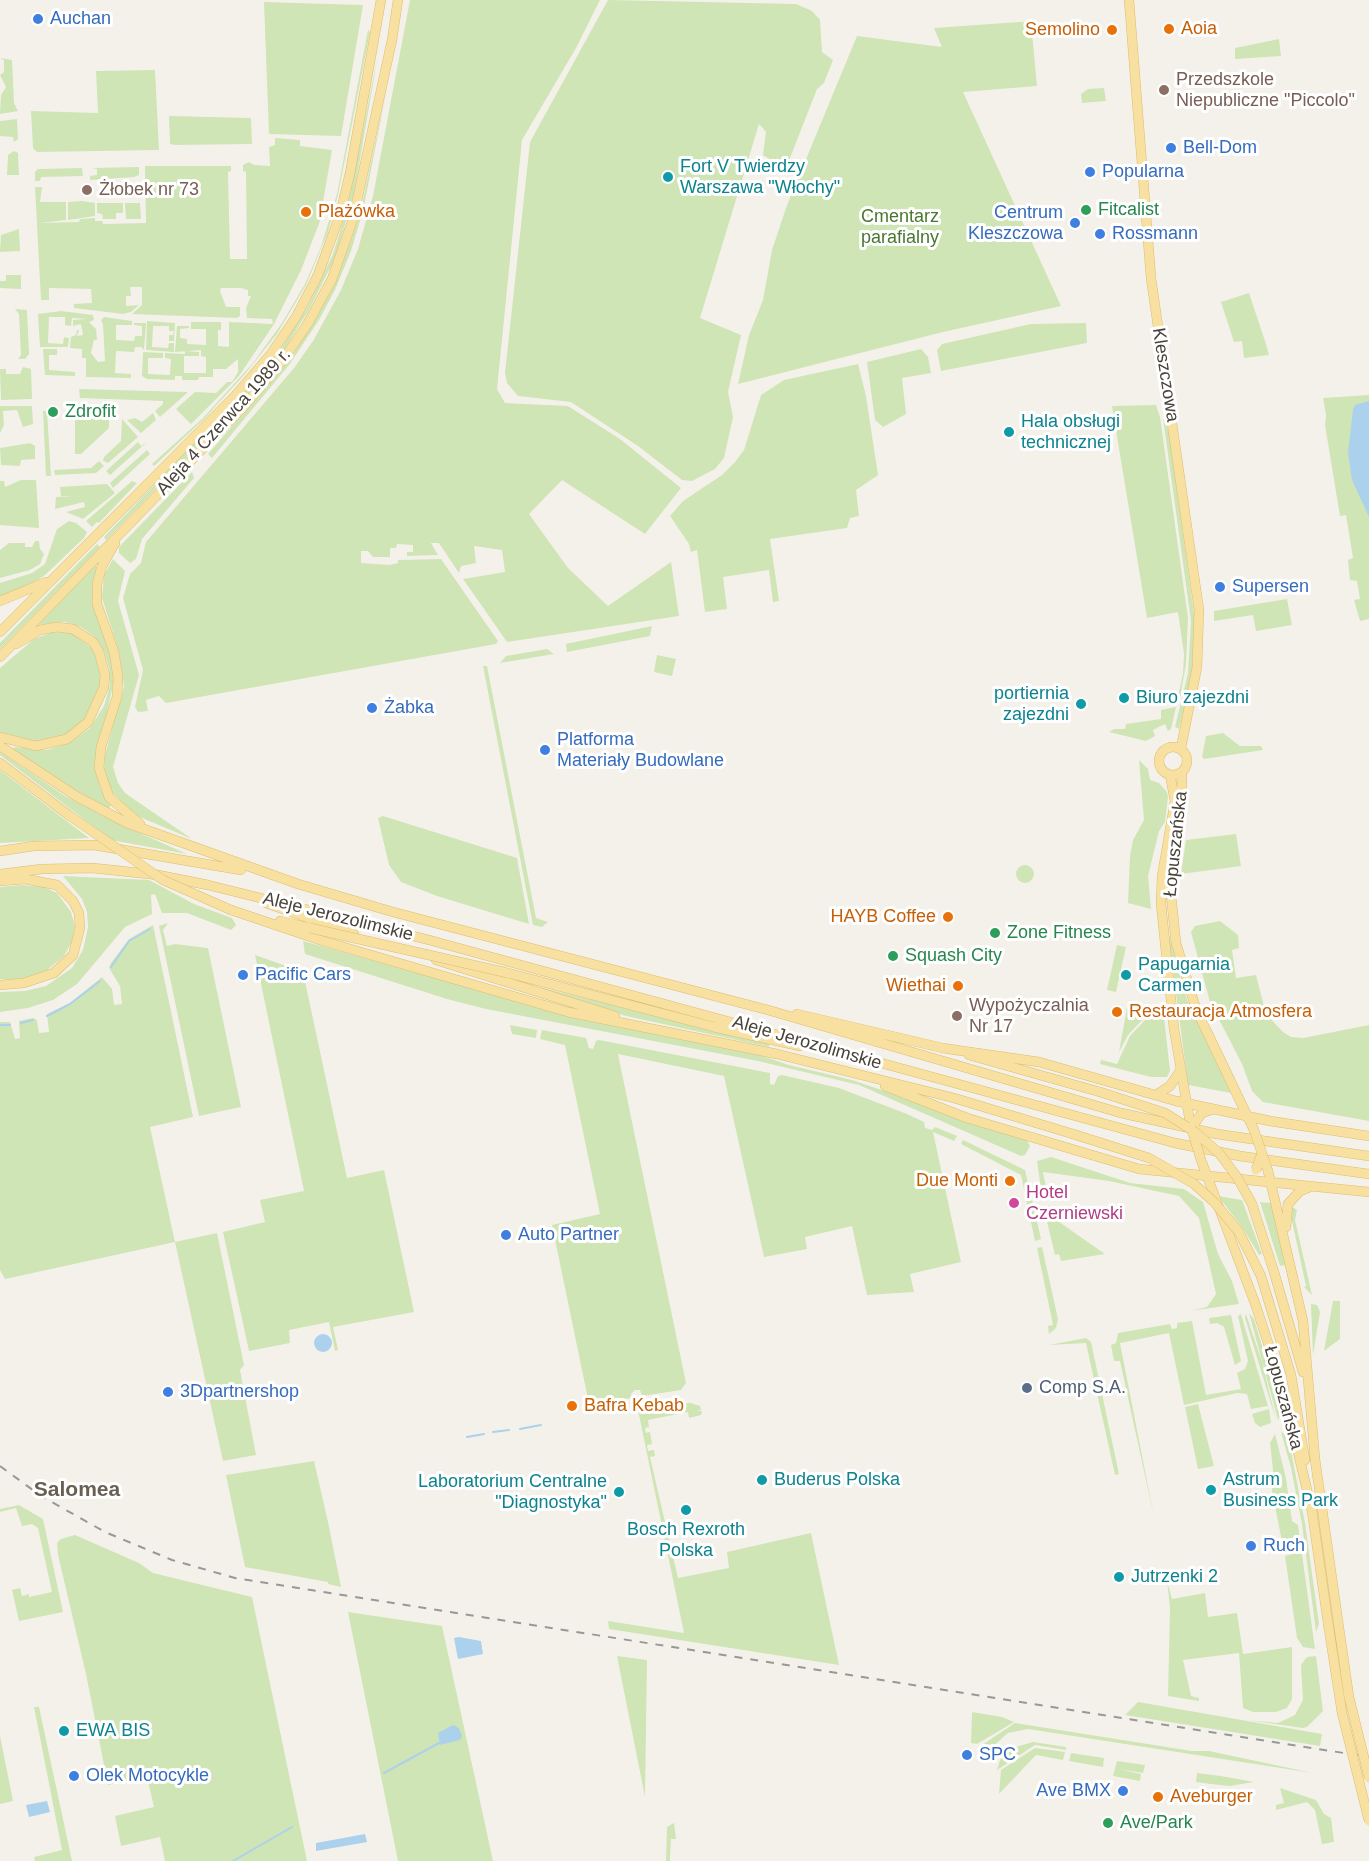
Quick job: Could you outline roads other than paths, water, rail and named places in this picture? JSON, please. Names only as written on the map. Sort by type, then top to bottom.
[{"type":"main road","name":"Aleja 4 Czerwca 1989 r.","points":[[0,632],[235,396],[271,354],[302,308],[327,255],[343,204],[381,0]]},
{"type":"main road","name":"Aleja 4 Czerwca 1989 r.","points":[[3,653],[264,383],[294,345],[318,306],[340,258],[359,197],[398,0]]},
{"type":"main road","name":"Kleszczowa","points":[[1129,0],[1151,278],[1199,610],[1197,667],[1181,748]]},
{"type":"main road","points":[[120,533],[102,566],[97,584],[98,604],[114,652],[118,678],[117,697],[101,747],[99,768],[104,787],[114,804],[154,833]]},
{"type":"main road","points":[[0,601],[53,579]]},
{"type":"main road","points":[[0,737],[36,746],[68,739],[79,732],[94,714],[102,696],[105,675],[103,662],[93,642],[73,629],[56,627],[40,630],[3,653]]},
{"type":"main road","points":[[0,746],[76,796],[154,833],[273,876]]},
{"type":"main road","points":[[1167,748],[1181,748],[1188,759],[1182,773],[1170,775],[1161,768],[1159,757],[1167,748]]},
{"type":"main road","points":[[0,763],[145,870],[185,892],[231,910],[326,942],[520,999],[954,1098],[1149,1158],[1194,1184],[1232,1222],[1246,1242],[1261,1276],[1291,1375],[1312,1510]]},
{"type":"main road","name":"Łopuszańska","points":[[1182,773],[1181,815],[1170,885],[1176,943],[1196,1009],[1248,1115]]},
{"type":"main road","name":"Łopuszańska","points":[[1170,775],[1174,792],[1174,813],[1162,876],[1161,903],[1185,1102],[1205,1175],[1276,1366],[1312,1510],[1342,1713],[1369,1821]]},
{"type":"main road","points":[[0,851],[34,846],[94,846],[157,854],[273,876]]},
{"type":"main road","points":[[0,874],[64,868],[128,871],[196,882],[249,896],[292,915],[666,1032]]},
{"type":"main road","name":"Aleje Jerozolimskie","points":[[273,876],[393,912],[768,1010],[1121,1113],[1217,1134],[1369,1156]]},
{"type":"main road","points":[[0,881],[25,879],[57,885],[73,902],[79,913],[80,928],[73,955],[54,973],[24,983],[0,985]]},
{"type":"main road","name":"Aleje Jerozolimskie","points":[[249,896],[486,955],[770,1031],[848,1056],[1175,1143],[1240,1156],[1369,1174]]},
{"type":"main road","points":[[231,910],[508,972],[714,1027],[848,1056]]},
{"type":"main road","points":[[768,1010],[815,1017],[942,1048],[1100,1092],[1165,1113],[1196,1132],[1219,1153],[1252,1204],[1299,1354],[1309,1398]]},
{"type":"main road","points":[[942,1048],[1039,1062],[1185,1102],[1369,1136]]},
{"type":"main road","points":[[1156,1095],[1170,1086],[1180,1071]]},
{"type":"main road","points":[[861,1075],[967,1118],[1129,1166],[1159,1172],[1205,1175],[1242,1181],[1369,1192]]},
{"type":"main road","points":[[1192,1126],[1202,1113],[1216,1108]]},
{"type":"main road","points":[[1242,1181],[1256,1170],[1262,1153],[1248,1115]]},
{"type":"main road","name":"Łopuszańska","points":[[1262,1153],[1286,1239],[1304,1321],[1309,1398],[1338,1621],[1349,1696],[1369,1778]]},
{"type":"main road","points":[[1286,1239],[1288,1204],[1300,1191],[1310,1187]]},
{"type":"water","points":[[1369,401],[1369,517],[1352,480],[1348,453],[1353,409],[1355,405]]},
{"type":"water","points":[[323,1334],[329,1337],[332,1343],[329,1349],[323,1352],[317,1349],[314,1343],[317,1337]]},
{"type":"water","points":[[454,1638],[481,1641],[483,1654],[458,1659]]},
{"type":"water","points":[[453,1725],[459,1728],[462,1736],[460,1740],[440,1745],[438,1733]]},
{"type":"water","points":[[47,1801],[50,1812],[29,1817],[26,1805]]},
{"type":"water","points":[[365,1834],[367,1842],[316,1851],[316,1843]]},
{"type":"waterway","points":[[111,967],[129,941],[150,929]]},
{"type":"waterway","points":[[47,1016],[70,1004],[100,981]]},
{"type":"waterway","points":[[21,1023],[33,1020]]},
{"type":"waterway","points":[[0,1025],[10,1025]]},
{"type":"waterway","points":[[520,1429],[541,1425]]},
{"type":"waterway","points":[[493,1432],[509,1430]]},
{"type":"waterway","points":[[467,1437],[484,1434]]},
{"type":"waterway","points":[[384,1773],[439,1743]]},
{"type":"waterway","points":[[233,1861],[292,1827]]},
{"type":"railway","points":[[0,1466],[41,1496],[105,1532],[172,1560],[235,1578],[1369,1757]]},
{"type":"place","name":"Auchan","points":[[38,19]]},
{"type":"place","name":"Aoia","points":[[1169,29]]},
{"type":"place","name":"Semolino","points":[[1112,30]]},
{"type":"place","name":"Przedszkole Niepubliczne \"Piccolo\"","points":[[1164,90]]},
{"type":"place","name":"Bell-Dom","points":[[1171,148]]},
{"type":"place","name":"Popularna","points":[[1090,172]]},
{"type":"place","name":"Fort V Twierdzy Warszawa \"Włochy\"","points":[[668,177]]},
{"type":"place","name":"Żłobek nr 73","points":[[87,190]]},
{"type":"place","name":"Fitcalist","points":[[1086,210]]},
{"type":"place","name":"Plażówka","points":[[306,212]]},
{"type":"place","name":"Centrum Kleszczowa","points":[[1075,223]]},
{"type":"place","name":"Rossmann","points":[[1100,234]]},
{"type":"place","name":"Zdrofit","points":[[53,412]]},
{"type":"place","name":"Hala obsługi technicznej","points":[[1009,432]]},
{"type":"place","name":"Supersen","points":[[1220,587]]},
{"type":"place","name":"Biuro zajezdni","points":[[1124,698]]},
{"type":"place","name":"portiernia zajezdni","points":[[1081,704]]},
{"type":"place","name":"Żabka","points":[[372,708]]},
{"type":"place","name":"Platforma Materiały Budowlane","points":[[545,750]]},
{"type":"place","name":"HAYB Coffee","points":[[948,917]]},
{"type":"place","name":"Zone Fitness","points":[[995,933]]},
{"type":"place","name":"Squash City","points":[[893,956]]},
{"type":"place","name":"Pacific Cars","points":[[243,975]]},
{"type":"place","name":"Papugarnia Carmen","points":[[1126,975]]},
{"type":"place","name":"Wiethai","points":[[958,986]]},
{"type":"place","name":"Restauracja Atmosfera","points":[[1117,1012]]},
{"type":"place","name":"Wypożyczalnia Nr 17","points":[[957,1016]]},
{"type":"place","name":"Due Monti","points":[[1010,1181]]},
{"type":"place","name":"Hotel Czerniewski","points":[[1014,1203]]},
{"type":"place","name":"Auto Partner","points":[[506,1235]]},
{"type":"place","name":"Comp S.A.","points":[[1027,1388]]},
{"type":"place","name":"3Dpartnershop","points":[[168,1392]]},
{"type":"place","name":"Bafra Kebab","points":[[572,1406]]},
{"type":"place","name":"Buderus Polska","points":[[762,1480]]},
{"type":"place","name":"Astrum Business Park","points":[[1211,1490]]},
{"type":"place","name":"Laboratorium Centralne \"Diagnostyka\"","points":[[619,1492]]},
{"type":"place","name":"Bosch Rexroth Polska","points":[[686,1510]]},
{"type":"place","name":"Ruch","points":[[1251,1546]]},
{"type":"place","name":"Jutrzenki 2","points":[[1119,1577]]},
{"type":"place","name":"EWA BIS","points":[[64,1731]]},
{"type":"place","name":"SPC","points":[[967,1755]]},
{"type":"place","name":"Olek Motocykle","points":[[74,1776]]},
{"type":"place","name":"Ave BMX","points":[[1123,1791]]},
{"type":"place","name":"Aveburger","points":[[1158,1797]]},
{"type":"place","name":"Ave/Park","points":[[1108,1823]]},
{"type":"district","name":"Salomea","points":[[77,1490]]},
{"type":"park label","name":"Cmentarz parafialny","points":[[900,227]]}]
